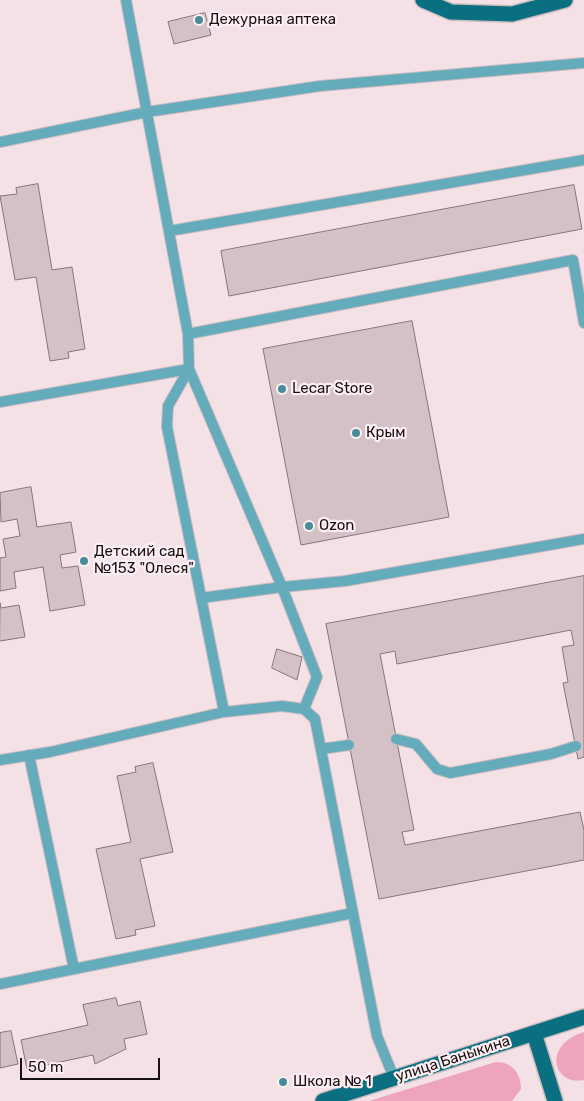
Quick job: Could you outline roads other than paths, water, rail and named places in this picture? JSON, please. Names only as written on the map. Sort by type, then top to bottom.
[{"type":"main road","points":[[423,0],[451,12],[512,14],[565,0]]},
{"type":"main road","name":"улица Баныкина","points":[[323,1101],[584,1017]]},
{"type":"main road","points":[[534,1033],[555,1101]]},
{"type":"lane","points":[[126,0],[188,334],[189,369],[282,587],[317,677],[304,709]]},
{"type":"lane","points":[[0,142],[147,112],[320,86],[584,63]]},
{"type":"lane","points":[[169,231],[584,160]]},
{"type":"lane","points":[[188,334],[573,260],[584,323]]},
{"type":"lane","points":[[0,402],[189,369]]},
{"type":"lane","points":[[189,369],[168,406],[166,427],[224,712]]},
{"type":"lane","points":[[201,598],[345,581],[584,539]]},
{"type":"lane","points":[[0,760],[224,712],[282,706],[304,709],[315,719],[377,1036],[394,1078]]},
{"type":"lane","points":[[396,739],[416,744],[437,769],[450,773],[551,754],[576,746]]},
{"type":"lane","points":[[321,749],[349,745]]},
{"type":"lane","points":[[29,755],[74,969]]},
{"type":"lane","points":[[0,984],[353,913]]},
{"type":"place","name":"Дежурная аптека","points":[[199,20]]},
{"type":"place","name":"Lecar Store","points":[[282,389]]},
{"type":"place","name":"Крым","points":[[356,433]]},
{"type":"place","name":"Ozon","points":[[309,526]]},
{"type":"place","name":"Детский сад №153 \"Олеся\"","points":[[84,561]]},
{"type":"place","name":"Школа № 1","points":[[283,1082]]}]
